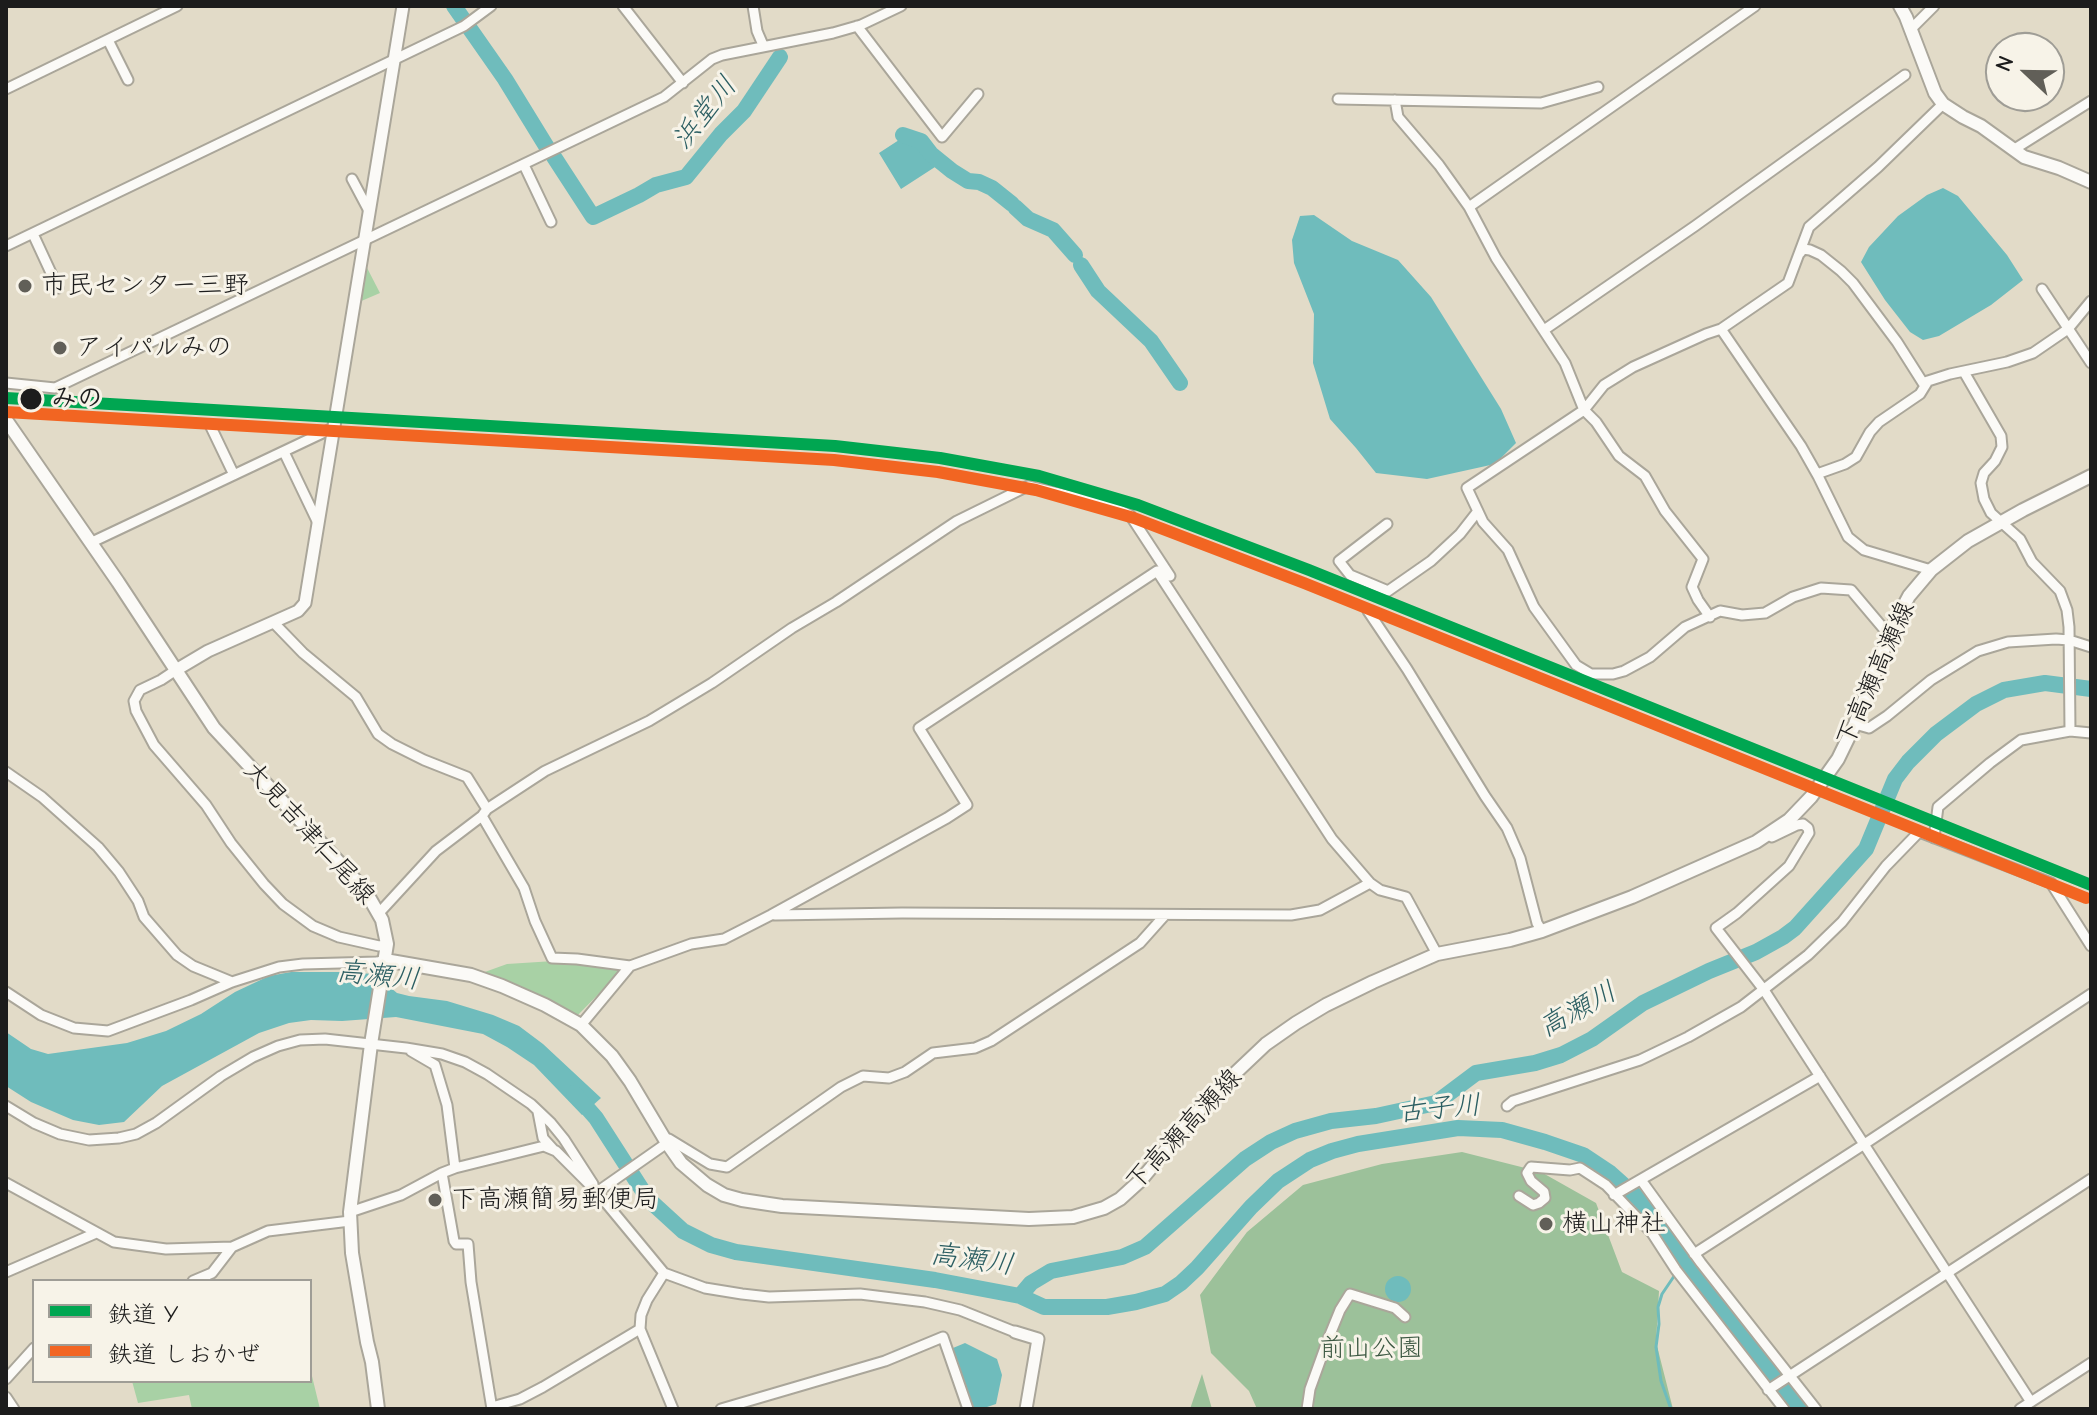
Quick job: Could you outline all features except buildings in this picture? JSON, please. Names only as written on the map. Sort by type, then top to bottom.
[{"type":"main road","points":[[1900,6],[1935,93],[1943,104],[2024,157],[2091,182]]},
{"type":"main road","name":"大見吉津仁尾線","points":[[6,420],[214,728],[350,874],[379,913],[387,944],[350,1216],[352,1253],[378,1409]]},
{"type":"main road","name":"下高瀬高瀬線","points":[[385,960],[471,975],[545,1005],[581,1025],[612,1056],[681,1163],[724,1195],[782,1206],[1029,1219],[1073,1217],[1104,1208],[1120,1199],[1141,1180],[1210,1097],[1266,1044],[1296,1023],[1373,982],[1437,954],[1542,931],[1632,897],[1756,842],[1789,820],[1811,797],[1838,759],[1855,724],[1889,635],[1909,596],[1931,570],[1968,541],[2091,476]]},
{"type":"street","points":[[6,89],[177,6]]},
{"type":"street","points":[[387,944],[379,946],[339,937],[313,926],[283,904],[231,843],[206,805],[154,745],[134,701],[140,690],[208,651],[274,623],[298,611],[305,603],[403,6]]},
{"type":"street","points":[[6,246],[468,24],[491,6]]},
{"type":"street","points":[[623,6],[683,83]]},
{"type":"street","points":[[753,6],[763,45]]},
{"type":"street","points":[[1469,207],[1755,6]]},
{"type":"street","points":[[1910,30],[1934,6]]},
{"type":"street","points":[[6,383],[55,388],[664,97],[712,59],[763,45],[833,33],[857,26],[897,7]]},
{"type":"street","points":[[857,26],[942,137],[978,94]]},
{"type":"street","points":[[108,40],[128,80]]},
{"type":"street","points":[[1544,330],[1905,75]]},
{"type":"street","points":[[1338,99],[1541,103],[1598,87]]},
{"type":"street","points":[[1395,100],[1398,117],[1439,165],[1469,207],[1496,258],[1565,363],[1584,410],[1619,456],[1645,476],[1665,511],[1703,559],[1692,587],[1710,617]]},
{"type":"street","points":[[2013,150],[2091,101]]},
{"type":"street","points":[[1889,635],[1851,590],[1821,588],[1793,597],[1765,613],[1742,615],[1720,611],[1685,627],[1650,657],[1624,671],[1591,674],[1576,665],[1534,607],[1508,550],[1483,522],[1467,488],[1584,410],[1604,385],[1633,367],[1721,329],[1788,283],[1809,227],[1878,167],[1943,104]]},
{"type":"street","points":[[524,165],[551,222]]},
{"type":"street","points":[[352,179],[369,211]]},
{"type":"street","points":[[33,234],[58,288]]},
{"type":"street","points":[[1800,253],[1803,249],[1821,255],[1853,283],[1923,383],[2033,353],[2068,329],[2091,301]]},
{"type":"street","points":[[2042,289],[2091,363]]},
{"type":"street","points":[[1721,329],[1801,446],[1848,537],[1864,550],[1931,570]]},
{"type":"street","points":[[1964,372],[2001,436],[2002,447],[1984,473],[1981,483],[1984,499],[1991,513],[2020,539],[2032,562],[2060,591],[2067,610],[2070,729]]},
{"type":"street","points":[[1817,474],[1856,457],[1879,422],[1920,394],[1928,381]]},
{"type":"street","points":[[210,425],[234,475]]},
{"type":"street","points":[[90,543],[333,428]]},
{"type":"street","points":[[284,452],[318,523]]},
{"type":"street","points":[[379,913],[436,851],[484,812],[545,771],[649,721],[712,683],[957,521],[1028,486],[1110,505],[1130,515],[1170,576]]},
{"type":"street","points":[[1387,524],[1339,561],[1350,575],[1388,591],[1431,561],[1460,534],[1478,511]]},
{"type":"street","points":[[274,623],[303,653],[356,697],[378,734],[424,760],[467,777],[524,888],[552,958],[630,966],[691,944],[724,939],[967,805],[919,728],[1157,571],[1332,839],[1370,883],[1380,890],[1406,897],[1437,954]]},
{"type":"street","points":[[1368,611],[1507,828],[1520,858],[1537,923],[1542,931]]},
{"type":"street","points":[[1855,724],[1869,728],[1931,680],[1978,651],[2008,642],[2069,640],[2091,647]]},
{"type":"street","points":[[1934,838],[1938,807],[2021,740],[2070,729],[2091,733]]},
{"type":"street","points":[[6,772],[42,797],[98,847],[119,872],[138,901],[144,917],[177,955],[193,966],[232,982]]},
{"type":"street","points":[[1756,842],[1797,825],[1803,824],[1808,828],[1809,833],[1789,866],[1716,928],[1762,989],[1820,1076],[2031,1402]]},
{"type":"street","points":[[1507,1106],[1513,1101],[1640,1060],[1741,1007],[1808,955],[1842,922],[1886,866],[1919,832],[2051,883],[2091,946]]},
{"type":"street","points":[[771,915],[1291,915],[1320,910],[1370,883]]},
{"type":"street","points":[[597,1192],[669,1139],[710,1164],[727,1167],[841,1087],[863,1076],[889,1078],[905,1072],[933,1053],[975,1048],[991,1041],[1140,943],[1165,915]]},
{"type":"street","points":[[6,992],[41,1015],[74,1028],[108,1031],[232,982],[279,967],[385,960]]},
{"type":"street","points":[[581,1025],[630,966]]},
{"type":"street","points":[[1694,1254],[2091,994]]},
{"type":"street","points":[[6,1106],[60,1134],[89,1140],[119,1138],[136,1134],[156,1123],[221,1076],[278,1046],[300,1040],[325,1039],[406,1048],[442,1054],[465,1062],[538,1111],[564,1139],[597,1192]]},
{"type":"street","points":[[406,1048],[435,1065],[447,1105],[455,1168]]},
{"type":"street","points":[[1614,1195],[1820,1076]]},
{"type":"street","points":[[538,1111],[543,1138],[597,1192],[664,1273],[705,1288],[742,1294],[769,1297],[860,1294],[925,1302],[960,1310],[1038,1339],[1026,1409]]},
{"type":"street","points":[[6,1183],[114,1242],[166,1249],[232,1247],[268,1231],[350,1216],[455,1168],[544,1146],[556,1151]]},
{"type":"street","points":[[1519,1196],[1533,1205],[1545,1198],[1544,1192],[1527,1173],[1531,1167],[1580,1168],[1606,1185],[1652,1233],[1677,1272],[1784,1409]]},
{"type":"street","points":[[442,1173],[454,1241],[456,1244],[468,1244],[471,1282],[492,1408],[543,1387],[640,1329]]},
{"type":"street","points":[[1768,1390],[2091,1179]]},
{"type":"street","points":[[1639,1181],[1654,1195],[1694,1254],[1816,1409]]},
{"type":"street","points":[[6,1272],[96,1233]]},
{"type":"street","points":[[198,1279],[212,1273],[232,1247]]},
{"type":"street","points":[[664,1273],[647,1300],[640,1329],[673,1409]]},
{"type":"street","points":[[1307,1409],[1310,1389],[1327,1342],[1350,1294],[1395,1308],[1405,1317]]},
{"type":"street","points":[[721,1409],[885,1361],[943,1337],[968,1409]]},
{"type":"street","points":[[6,1379],[32,1350]]},
{"type":"street","points":[[2020,1409],[2091,1363]]},
{"type":"street","points":[[6,1397],[14,1409]]},
{"type":"green space","points":[[364,262],[380,293],[359,302]]},
{"type":"green space","points":[[554,961],[622,970],[575,1018],[482,973],[507,964]]},
{"type":"green space","name":"前山公園","points":[[1462,1152],[1541,1172],[1596,1203],[1622,1272],[1659,1291],[1656,1342],[1673,1409],[1257,1409],[1249,1391],[1211,1353],[1200,1295],[1247,1232],[1303,1185],[1382,1164]]},
{"type":"green space","points":[[1202,1374],[1212,1409],[1190,1409]]},
{"type":"green space","points":[[312,1376],[320,1409],[192,1409],[189,1395],[138,1403],[133,1383],[312,1383]]},
{"type":"water","points":[[899,140],[918,147],[935,167],[901,189],[879,153]]},
{"type":"water","points":[[1943,188],[1958,196],[2007,255],[2023,280],[1991,305],[1939,336],[1923,340],[1910,332],[1861,262],[1869,247],[1898,216],[1927,195]]},
{"type":"water","points":[[1314,215],[1352,241],[1398,260],[1431,297],[1501,409],[1516,443],[1495,464],[1427,479],[1376,473],[1330,419],[1313,363],[1314,314],[1294,263],[1292,240],[1300,216]]},
{"type":"water","points":[[291,972],[374,974],[397,993],[447,1001],[493,1015],[519,1026],[543,1044],[601,1098],[582,1115],[534,1065],[483,1034],[396,1017],[311,1020],[289,1023],[259,1033],[162,1086],[124,1122],[99,1125],[73,1120],[31,1102],[6,1086],[6,1032],[31,1049],[48,1054],[127,1043],[166,1031],[269,976]]},
{"type":"water","points":[[1398,1276],[1407,1280],[1411,1289],[1407,1298],[1398,1302],[1389,1298],[1385,1289],[1389,1280]]},
{"type":"water","points":[[965,1343],[997,1359],[1002,1375],[996,1404],[972,1409],[953,1348]]},
{"type":"waterway","name":"浜堂川","points":[[454,6],[505,79],[548,149]]},
{"type":"waterway","name":"浜堂川","points":[[554,157],[593,217],[656,185],[686,177],[744,111],[780,57]]},
{"type":"waterway","name":"浜堂川","points":[[903,135],[921,141],[952,171],[968,181],[992,188],[1012,204]]},
{"type":"waterway","name":"浜堂川","points":[[1015,207],[1028,219],[1053,230],[1075,255]]},
{"type":"waterway","name":"浜堂川","points":[[1081,265],[1098,291],[1151,341],[1180,383]]},
{"type":"waterway","name":"高瀬川","points":[[1020,1296],[1031,1283],[1051,1271],[1122,1257],[1145,1247],[1245,1159],[1271,1142],[1295,1131],[1331,1121],[1376,1116],[1436,1103],[1476,1073],[1535,1063],[1561,1055],[1592,1039],[1643,1003],[1783,937],[1795,928],[1866,849],[1895,779],[1936,734],[1976,704],[2004,690],[2045,683],[2091,689]]},
{"type":"waterway","name":"古子川","points":[[574,1093],[596,1118],[648,1199],[683,1231],[711,1245],[736,1252],[935,1280],[1020,1296],[1044,1307],[1107,1307],[1165,1294],[1197,1268],[1278,1181],[1310,1160],[1332,1151],[1458,1128],[1502,1130],[1583,1155],[1610,1173],[1638,1198],[1723,1312],[1801,1409]]},
{"type":"waterway","points":[[1671,1409],[1661,1381],[1656,1347],[1658,1307],[1662,1294],[1685,1260]]},
{"type":"rail line","name":"Y","points":[[6,398],[835,446],[940,458],[1039,476],[1138,505],[1309,570],[2091,885]]},
{"type":"rail line","name":"しおかぜ","points":[[6,412],[834,460],[938,472],[1036,490],[1134,518],[1304,583],[2086,898]]},
{"type":"place","name":"市民センター三野","points":[[25,286]]},
{"type":"place","name":"アイパルみの","points":[[60,348]]},
{"type":"place","name":"みの","points":[[31,399]]},
{"type":"place","name":"下高瀬簡易郵便局","points":[[435,1200]]},
{"type":"place","name":"横山神社","points":[[1546,1224]]}]
